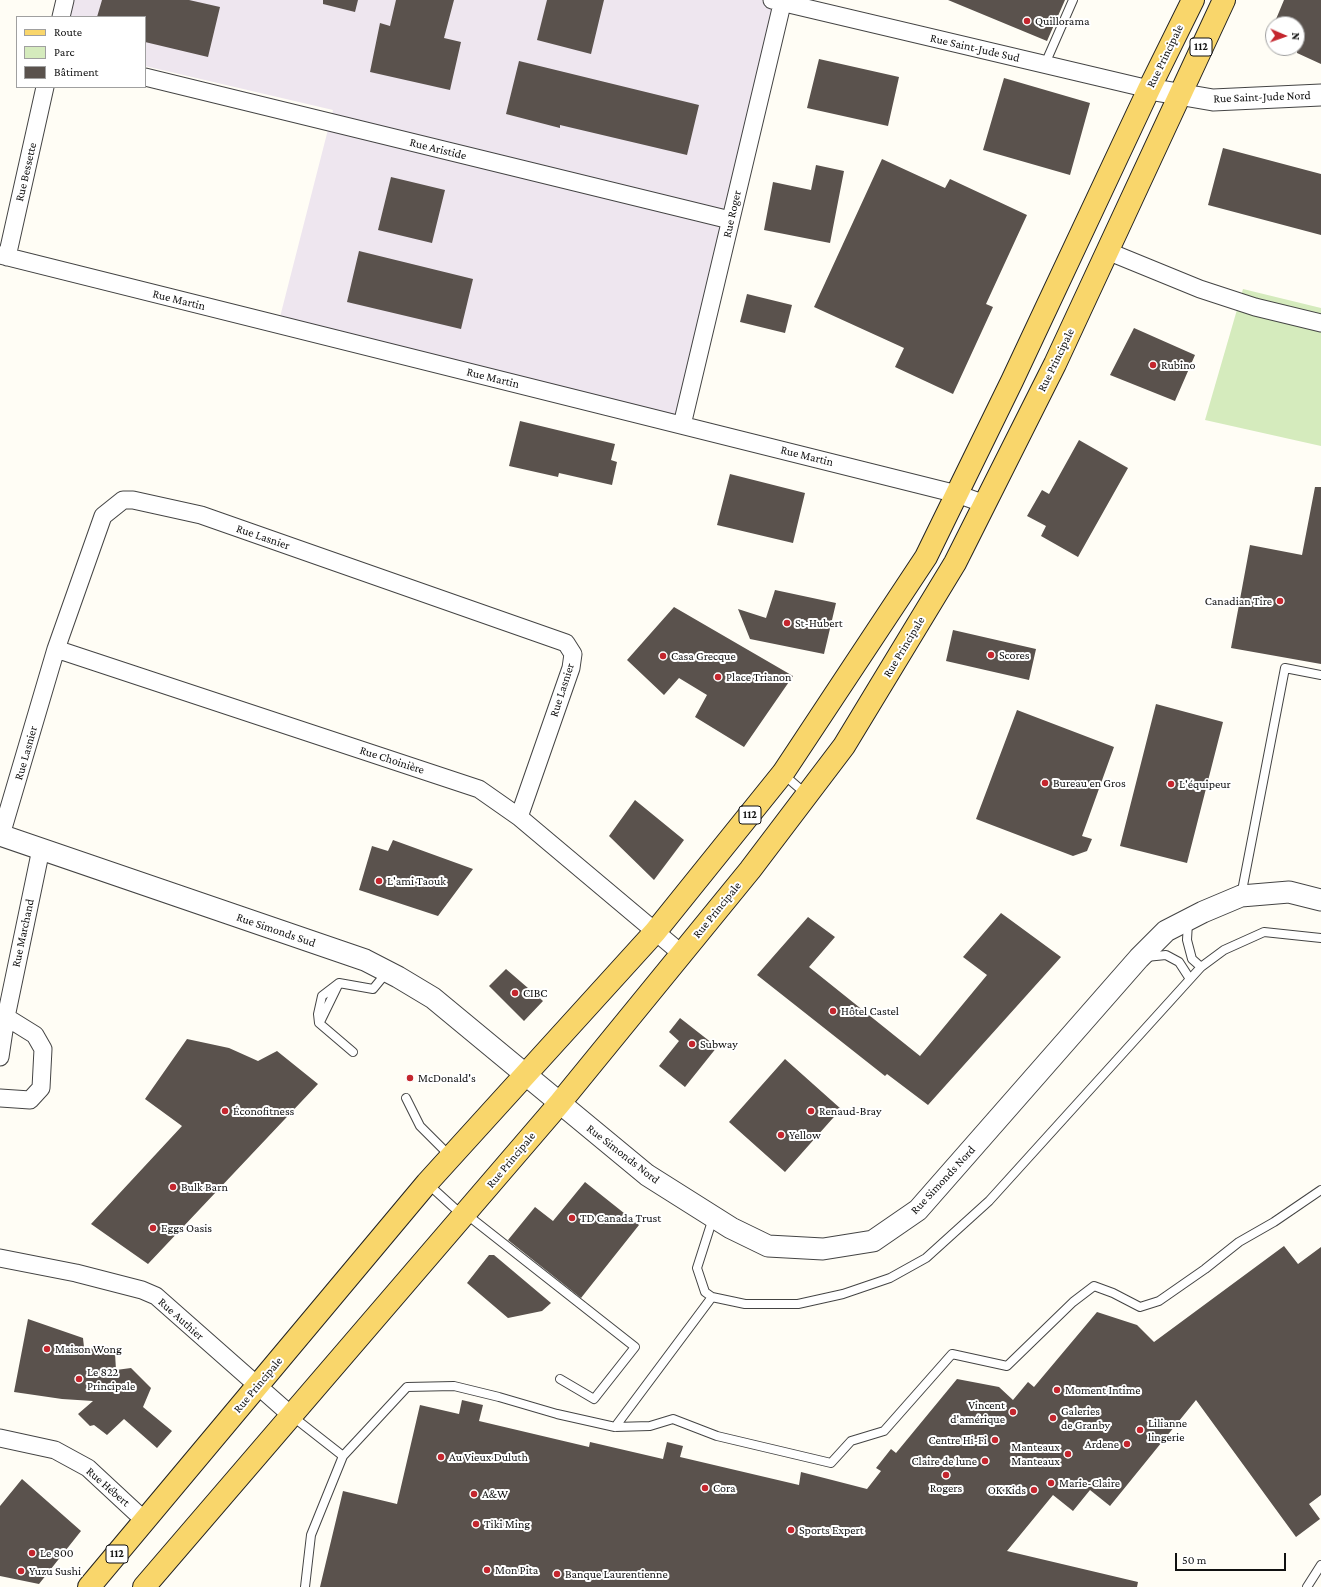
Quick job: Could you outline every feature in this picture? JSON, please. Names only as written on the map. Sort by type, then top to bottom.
[{"type":"main road","name":"Rue Principale","points":[[89,1587],[427,1183],[655,932],[783,773],[926,557],[1012,381],[1149,89],[1193,0]]},
{"type":"main road","name":"Rue Principale","points":[[144,1587],[559,1104],[750,870],[844,746],[955,563],[1055,364],[1178,95],[1224,0]]},
{"type":"street","points":[[61,16],[65,0]]},
{"type":"street","name":"Rue Saint-Jude Sud","points":[[779,1],[1178,95]]},
{"type":"street","name":"Rue Roger","points":[[682,425],[779,1]]},
{"type":"street","name":"Rue Aristide","points":[[146,77],[730,220]]},
{"type":"street","name":"Rue Bessette","points":[[3,256],[45,88]]},
{"type":"street","name":"Rue Saint-Jude Nord","points":[[1178,95],[1213,100],[1321,95]]},
{"type":"street","points":[[1107,251],[1200,290],[1255,307],[1321,323]]},
{"type":"street","name":"Rue Martin","points":[[3,256],[957,494],[985,504]]},
{"type":"street","name":"Rue Lasnier","points":[[1,835],[56,649],[103,516],[123,500],[133,500],[201,515],[566,643],[573,654],[571,668],[519,817]]},
{"type":"street","name":"Rue Choinière","points":[[56,649],[479,789],[519,817],[682,954]]},
{"type":"street","name":"Rue Simonds Sud","points":[[1,835],[365,960],[433,998],[525,1074]]},
{"type":"street","name":"Rue Marchand","points":[[0,1057],[6,1017],[41,849]]},
{"type":"street","name":"Rue Simonds Nord","points":[[525,1074],[559,1104],[646,1175],[731,1228],[768,1246],[823,1249],[873,1241],[918,1210],[1139,958],[1166,931],[1241,896],[1289,892],[1321,900]]},
{"type":"street","points":[[0,1098],[30,1100],[41,1088],[43,1049],[35,1035],[6,1017]]},
{"type":"street","name":"Rue Authier","points":[[0,1258],[76,1273],[142,1290],[156,1296],[292,1416]]},
{"type":"street","name":"Rue Hébert","points":[[0,1438],[55,1450],[88,1468],[144,1520]]},
{"type":"lane","points":[[1045,64],[1073,0]]},
{"type":"lane","points":[[1241,896],[1285,668],[1321,675]]},
{"type":"lane","points":[[783,773],[808,795]]},
{"type":"lane","points":[[1188,920],[1187,940],[1192,959],[1201,967]]},
{"type":"lane","points":[[713,1217],[697,1268],[705,1292],[712,1296],[745,1304],[798,1304],[843,1294],[890,1278],[926,1258],[989,1202],[1201,967],[1224,950],[1264,932],[1321,938]]},
{"type":"lane","points":[[1139,958],[1166,955],[1179,962],[1190,980]]},
{"type":"lane","points":[[353,1052],[319,1023],[318,1014],[322,996],[339,983],[373,989],[387,971]]},
{"type":"lane","points":[[406,1098],[420,1126],[450,1157]]},
{"type":"lane","points":[[427,1183],[464,1214],[635,1347],[594,1399],[560,1378]]},
{"type":"lane","points":[[305,1587],[311,1535],[343,1456],[407,1387],[454,1386],[557,1414],[615,1427],[650,1426],[673,1419],[717,1436],[831,1463],[851,1441],[884,1431],[952,1354],[1007,1366],[1073,1302],[1094,1286],[1113,1293],[1140,1308],[1159,1301],[1205,1269],[1239,1242],[1274,1222],[1321,1190]]},
{"type":"lane","points":[[615,1427],[712,1296]]},
{"type":"lane","points":[[292,1416],[343,1456]]},
{"type":"lane","points":[[1307,1587],[1321,1566]]},
{"type":"shaded area","points":[[68,0],[779,0],[675,418],[280,317],[333,110],[146,66],[146,16],[65,16]]},
{"type":"green space","points":[[1243,289],[1321,308],[1321,446],[1205,420]]},
{"type":"building","points":[[102,0],[189,0],[220,7],[208,57],[146,42],[146,16],[97,16]]},
{"type":"building","points":[[323,0],[358,0],[355,12],[323,4]]},
{"type":"building","points":[[396,0],[454,0],[444,38],[461,42],[450,90],[370,72],[380,23],[390,26]]},
{"type":"building","points":[[547,0],[604,0],[591,54],[537,40]]},
{"type":"building","name":"Quillorama","points":[[948,0],[1065,0],[1047,41]]},
{"type":"building","points":[[1284,0],[1321,0],[1321,64],[1304,56],[1305,56],[1305,16],[1277,16]]},
{"type":"building","points":[[819,59],[899,77],[888,126],[807,108]]},
{"type":"building","points":[[519,61],[699,105],[687,155],[560,125],[560,128],[506,114]]},
{"type":"building","points":[[1004,78],[1090,103],[1070,175],[983,150]]},
{"type":"building","points":[[1223,148],[1321,174],[1321,235],[1208,205]]},
{"type":"building","points":[[882,159],[945,188],[950,179],[1027,215],[986,304],[993,307],[953,394],[895,367],[904,348],[814,307]]},
{"type":"building","points":[[816,165],[844,171],[830,243],[764,230],[773,182],[811,190]]},
{"type":"building","points":[[391,177],[445,190],[432,243],[378,230]]},
{"type":"building","points":[[359,251],[473,279],[461,329],[347,302]]},
{"type":"building","points":[[747,294],[792,305],[785,333],[740,322]]},
{"type":"building","name":"Rubino","points":[[1134,328],[1195,355],[1175,401],[1110,375]]},
{"type":"building","points":[[520,421],[615,444],[611,460],[617,462],[612,485],[559,473],[558,477],[509,466]]},
{"type":"building","points":[[1079,440],[1128,468],[1078,557],[1041,536],[1046,526],[1027,516],[1042,490],[1049,494]]},
{"type":"building","points":[[730,474],[805,493],[793,543],[717,525]]},
{"type":"building","name":"Canadian Tire","points":[[1315,487],[1321,487],[1321,664],[1231,648],[1250,545],[1302,555]]},
{"type":"building","name":"St-Hubert","points":[[775,590],[836,603],[824,654],[750,639],[738,609],[766,618]]},
{"type":"building","name":"Place Trianon","points":[[674,607],[793,676],[744,747],[695,717],[707,695],[679,678],[664,695],[627,660]]},
{"type":"building","name":"Scores","points":[[953,630],[1036,649],[1029,680],[946,661]]},
{"type":"building","name":"L'équipeur","points":[[1156,704],[1223,722],[1187,863],[1120,846]]},
{"type":"building","name":"Bureau en Gros","points":[[1017,710],[1114,747],[1082,836],[1092,839],[1087,851],[1073,856],[976,819]]},
{"type":"building","points":[[635,800],[684,840],[654,880],[609,836]]},
{"type":"building","points":[[393,840],[473,869],[438,916],[359,890],[372,846],[388,851]]},
{"type":"building","name":"Hôtel Castel","points":[[1001,913],[1061,957],[928,1105],[887,1074],[885,1076],[757,975],[808,917],[835,937],[809,967],[920,1056],[987,975],[963,957]]},
{"type":"building","name":"CIBC","points":[[506,969],[543,1001],[524,1021],[489,986]]},
{"type":"building","points":[[680,1018],[717,1047],[685,1087],[659,1066],[679,1041],[669,1032]]},
{"type":"building","points":[[187,1039],[229,1048],[258,1061],[277,1051],[318,1084],[148,1264],[91,1224],[182,1126],[145,1099]]},
{"type":"building","points":[[785,1059],[841,1109],[785,1172],[729,1122]]},
{"type":"building","points":[[585,1182],[639,1225],[581,1298],[508,1240],[535,1207],[553,1221]]},
{"type":"building","name":"Galeries de Granby","points":[[1284,1246],[1298,1264],[1321,1247],[1321,1495],[1309,1504],[1320,1519],[1296,1537],[1196,1400],[1110,1506],[1090,1490],[1073,1511],[1053,1495],[1007,1551],[1138,1582],[1137,1587],[320,1587],[343,1491],[397,1504],[420,1405],[459,1414],[462,1400],[483,1405],[479,1421],[589,1447],[590,1442],[663,1459],[667,1442],[683,1446],[680,1457],[799,1485],[801,1472],[867,1489],[881,1471],[876,1468],[891,1449],[896,1453],[957,1379],[999,1387],[1013,1400],[1028,1382],[1034,1387],[1097,1312],[1137,1325],[1154,1342]]},
{"type":"building","points":[[489,1255],[494,1255],[551,1303],[542,1311],[508,1318],[467,1283]]},
{"type":"building","name":"Le 822 Principale","points":[[28,1319],[83,1338],[84,1347],[115,1353],[116,1370],[131,1368],[151,1388],[143,1407],[172,1431],[157,1448],[124,1419],[107,1435],[94,1425],[90,1426],[78,1414],[93,1401],[62,1399],[14,1392]]},
{"type":"building","name":"Le 800","points":[[22,1479],[81,1531],[39,1584],[0,1576],[0,1506]]},
{"type":"place","name":"Quillorama","points":[[1027,21]]},
{"type":"place","name":"Rubino","points":[[1153,365]]},
{"type":"place","name":"Canadian Tire","points":[[1280,601]]},
{"type":"place","name":"St-Hubert","points":[[787,623]]},
{"type":"place","name":"Scores","points":[[991,655]]},
{"type":"place","name":"Casa Grecque","points":[[663,656]]},
{"type":"place","name":"Place Trianon","points":[[718,677]]},
{"type":"place","name":"Bureau en Gros","points":[[1045,783]]},
{"type":"place","name":"L'équipeur","points":[[1171,784]]},
{"type":"place","name":"L'ami Taouk","points":[[379,881]]},
{"type":"place","name":"CIBC","points":[[515,993]]},
{"type":"place","name":"Hôtel Castel","points":[[833,1011]]},
{"type":"place","name":"Subway","points":[[692,1044]]},
{"type":"place","name":"McDonald's","points":[[410,1078]]},
{"type":"place","name":"Éconofitness","points":[[225,1111]]},
{"type":"place","name":"Renaud-Bray","points":[[811,1111]]},
{"type":"place","name":"Yellow","points":[[781,1135]]},
{"type":"place","name":"Bulk Barn","points":[[173,1187]]},
{"type":"place","name":"TD Canada Trust","points":[[572,1218]]},
{"type":"place","name":"Eggs Oasis","points":[[153,1228]]},
{"type":"place","name":"Maison Wong","points":[[47,1349]]},
{"type":"place","name":"Le 822 Principale","points":[[79,1379]]},
{"type":"place","name":"Moment Intime","points":[[1057,1390]]},
{"type":"place","name":"Vincent d'amérique","points":[[1013,1412]]},
{"type":"place","name":"Galeries de Granby","points":[[1053,1418]]},
{"type":"place","name":"Lilianne lingerie","points":[[1140,1430]]},
{"type":"place","name":"Centre Hi-Fi","points":[[995,1440]]},
{"type":"place","name":"Ardene","points":[[1127,1444]]},
{"type":"place","name":"Manteaux Manteaux","points":[[1068,1454]]},
{"type":"place","name":"Au Vieux Duluth","points":[[441,1457]]},
{"type":"place","name":"Claire de lune","points":[[985,1461]]},
{"type":"place","name":"Rogers","points":[[946,1475]]},
{"type":"place","name":"Marie-Claire","points":[[1051,1483]]},
{"type":"place","name":"Cora","points":[[705,1488]]},
{"type":"place","name":"OK Kids","points":[[1034,1490]]},
{"type":"place","name":"A&W","points":[[474,1494]]},
{"type":"place","name":"Tiki Ming","points":[[476,1524]]},
{"type":"place","name":"Sports Expert","points":[[791,1530]]},
{"type":"place","name":"Le 800","points":[[32,1553]]},
{"type":"place","name":"Mon Pita","points":[[487,1570]]},
{"type":"place","name":"Yuzu Sushi","points":[[21,1571]]},
{"type":"place","name":"Banque Laurentienne","points":[[557,1574]]}]
